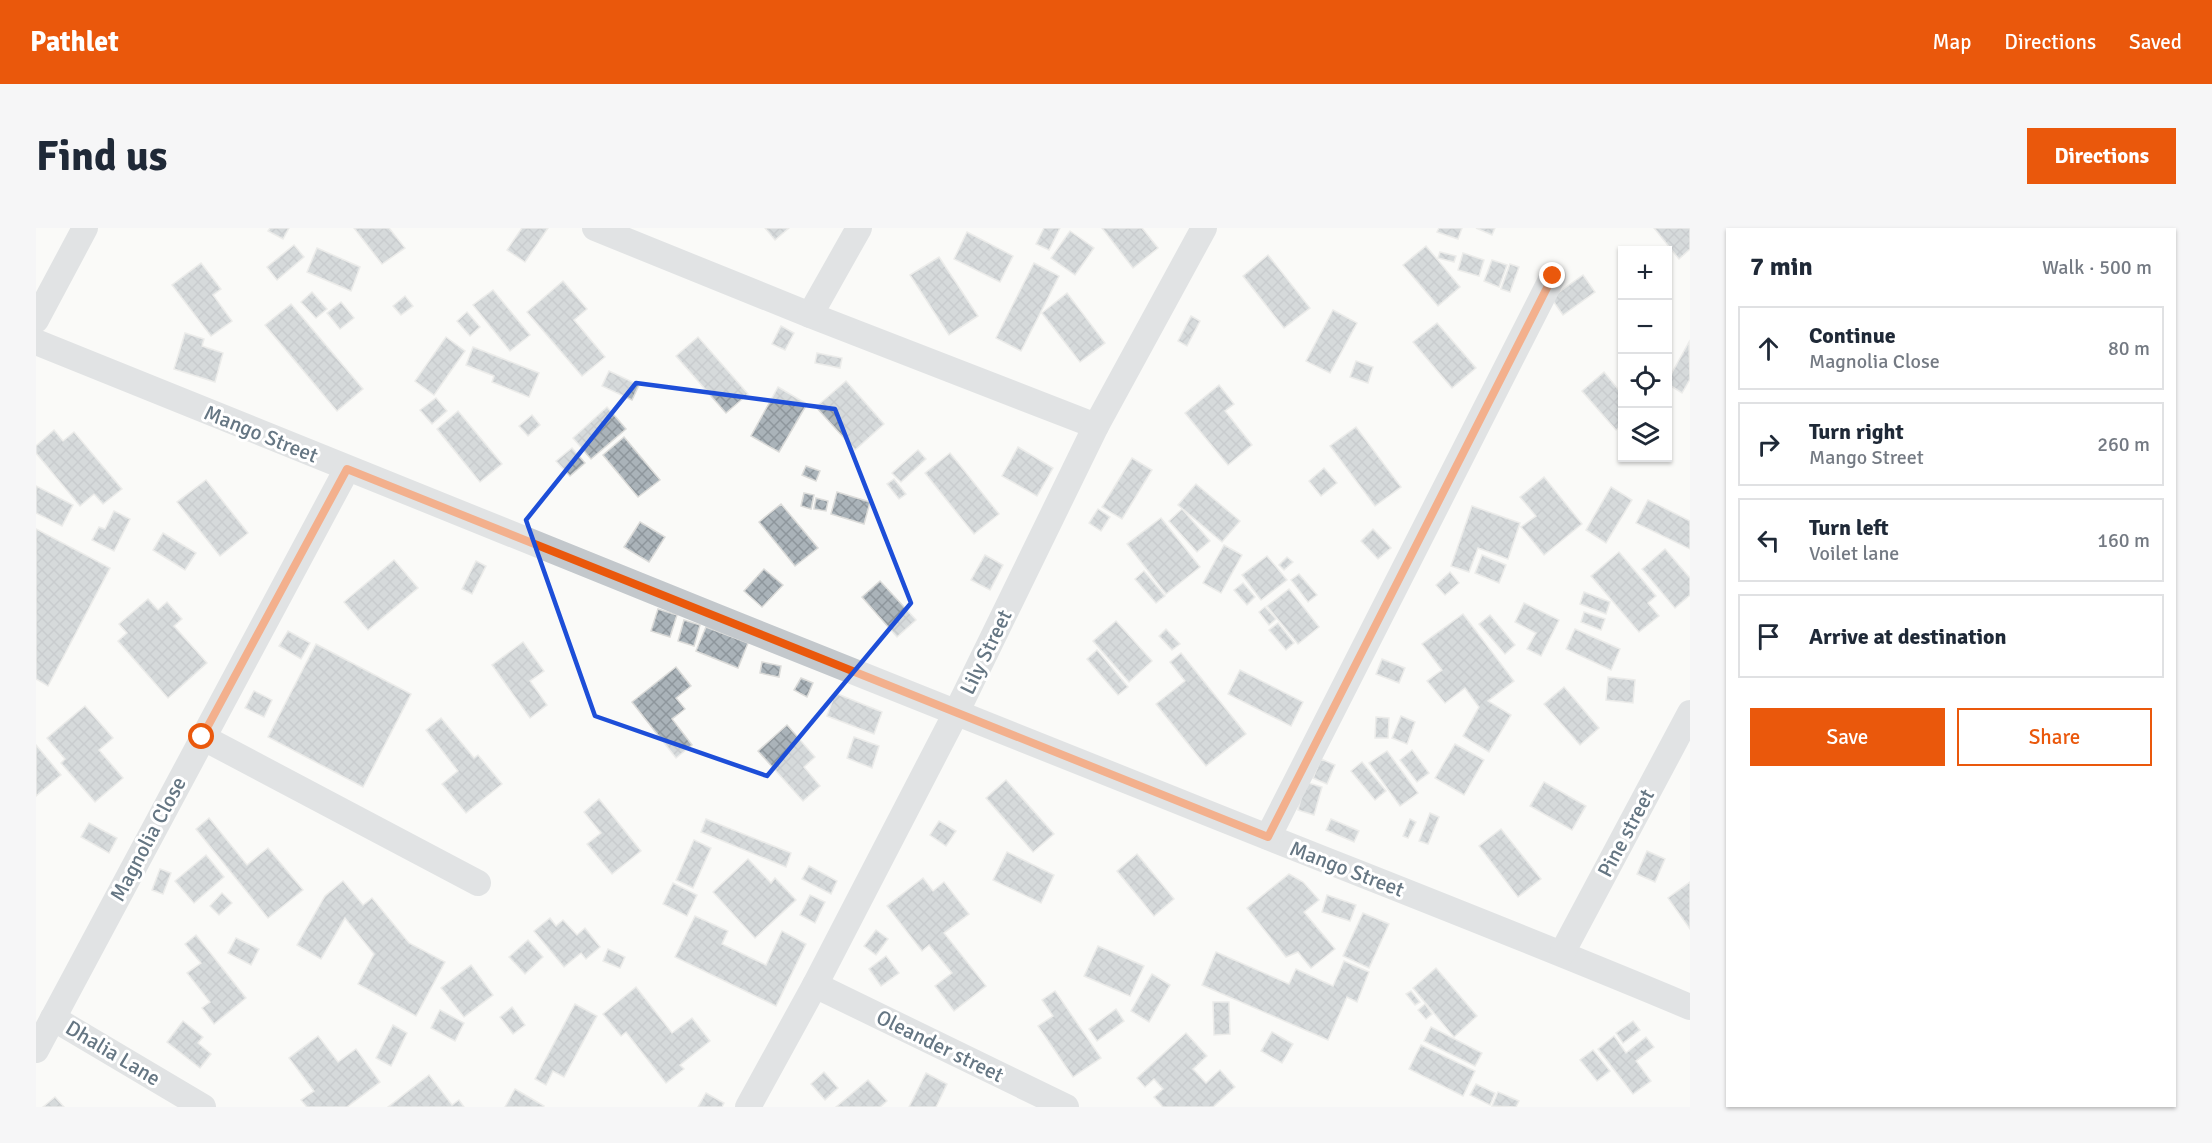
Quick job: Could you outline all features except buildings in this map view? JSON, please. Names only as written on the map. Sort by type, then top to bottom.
[{"type":"street","points":[[36,320],[85,228]]},
{"type":"street","points":[[595,228],[810,315],[1096,426]]},
{"type":"street","points":[[810,315],[859,228]]},
{"type":"street","name":"Lily Street","points":[[748,1107],[815,985],[957,713],[1096,426],[1204,228]]},
{"type":"street","points":[[1268,837],[1553,276]]},
{"type":"street","name":"Mango Street","points":[[36,342],[347,469],[1562,953],[1690,1007]]},
{"type":"street","name":"Magnolia Close","points":[[36,1050],[347,469]]},
{"type":"street","name":"Pine street","points":[[1562,953],[1690,713]]},
{"type":"street","points":[[202,737],[478,883]]},
{"type":"street","name":"Oleander street","points":[[815,985],[1066,1107]]},
{"type":"street","name":"Dhalia Lane","points":[[53,1018],[203,1107]]},
{"type":"highlighted area","points":[[636,383],[835,409],[911,603],[767,776],[595,716],[526,520]]},
{"type":"route","points":[[202,737],[347,469],[1268,837],[1553,276]]}]
